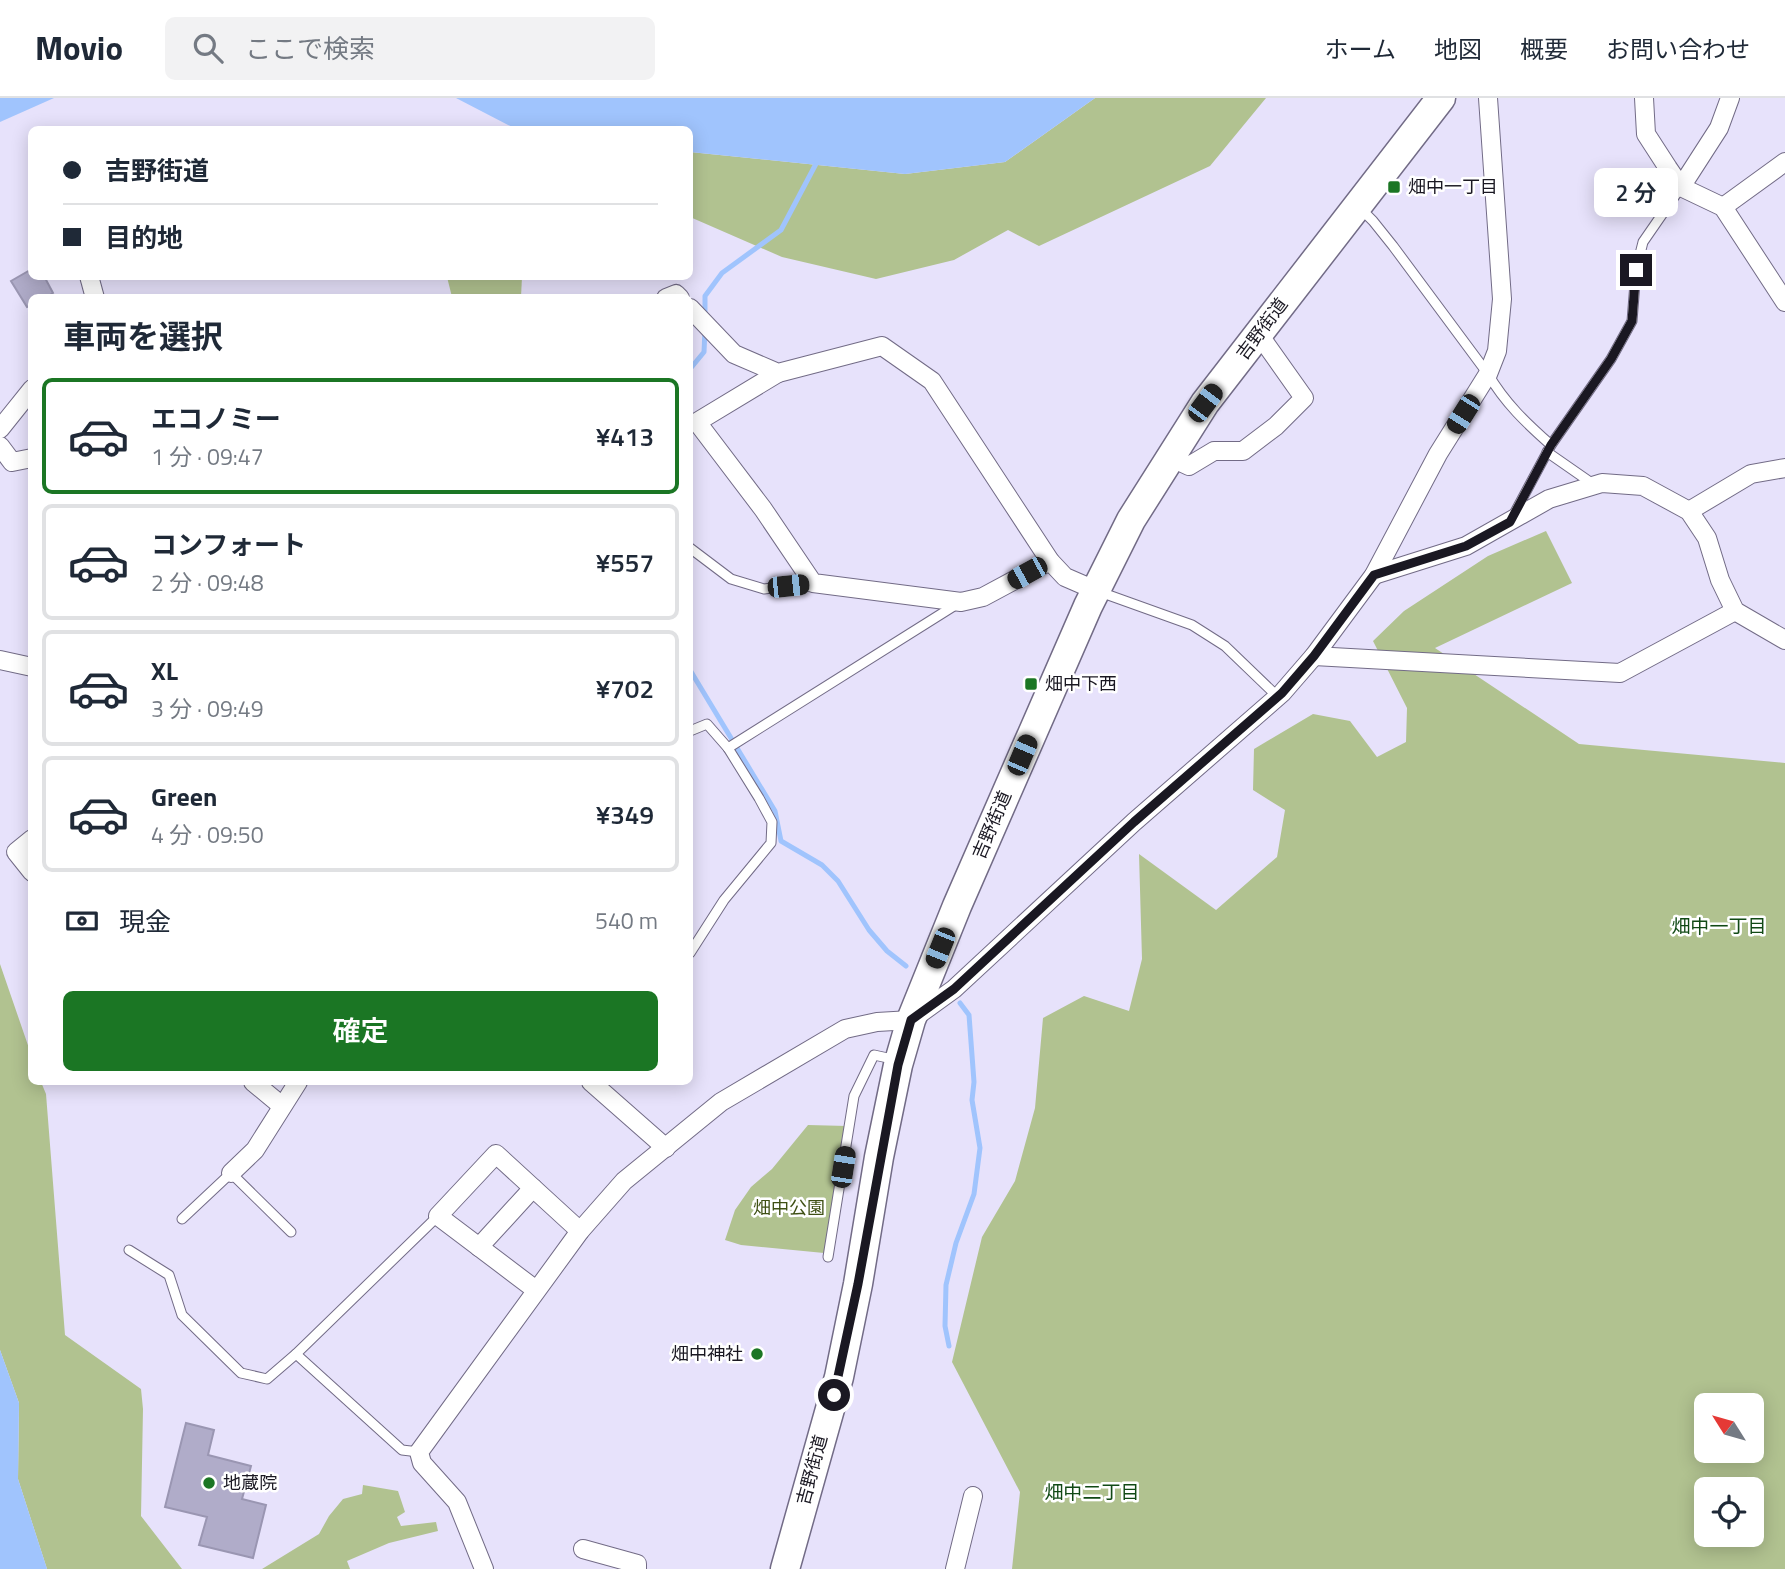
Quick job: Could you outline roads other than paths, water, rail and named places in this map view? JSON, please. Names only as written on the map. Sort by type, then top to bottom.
[{"type":"main road","name":"吉野街道","points":[[785,1569],[839,1377],[879,1157],[899,1060],[911,1020],[957,906],[1095,590],[1131,520],[1205,403],[1441,98]]},
{"type":"street","points":[[484,1569],[457,1502],[422,1463],[419,1452],[580,1231],[624,1181],[721,1102],[845,1029],[877,1022],[911,1020],[954,989],[1134,822],[1278,697],[1314,656],[1374,575],[1438,454],[1488,374],[1497,351],[1502,299],[1488,98]]},
{"type":"street","points":[[1644,98],[1646,134],[1681,187],[1723,207],[1785,302]]},
{"type":"street","points":[[1681,187],[1719,128],[1731,98]]},
{"type":"street","points":[[1723,207],[1785,162]]},
{"type":"street","points":[[693,311],[734,354],[778,373]]},
{"type":"street","points":[[1170,457],[1189,466],[1214,451],[1243,451],[1276,426],[1304,398],[1258,333]]},
{"type":"street","points":[[1050,561],[983,597],[961,602],[813,583],[763,509],[693,424],[778,373],[882,346],[932,381],[1050,561],[1065,577],[1095,590]]},
{"type":"street","points":[[0,429],[28,394]]},
{"type":"street","points":[[0,446],[12,462],[28,459]]},
{"type":"street","points":[[1689,511],[1751,474],[1785,468]]},
{"type":"street","points":[[1374,575],[1466,546],[1549,499],[1602,484],[1643,486],[1689,511],[1707,538],[1720,580],[1735,611],[1785,640]]},
{"type":"street","points":[[1314,656],[1620,673],[1735,611]]},
{"type":"street","points":[[0,660],[28,666]]},
{"type":"street","points":[[28,842],[16,852],[28,867]]},
{"type":"street","points":[[257,1085],[282,1106]]},
{"type":"street","points":[[231,1173],[255,1150],[296,1085]]},
{"type":"street","points":[[594,1085],[666,1148]]},
{"type":"street","points":[[536,1290],[438,1216],[496,1154],[580,1231]]},
{"type":"street","points":[[479,1247],[533,1188]]},
{"type":"street","points":[[955,1569],[973,1496]]},
{"type":"street","points":[[583,1549],[637,1564],[637,1569]]},
{"type":"lane","points":[[1510,522],[1549,448],[1611,359],[1632,321],[1636,270],[1643,242],[1681,187]]},
{"type":"lane","points":[[1357,206],[1373,220],[1393,246],[1518,416],[1549,448],[1595,485]]},
{"type":"lane","points":[[693,550],[731,579],[764,589],[813,583]]},
{"type":"lane","points":[[1095,590],[1192,625],[1225,646],[1278,697]]},
{"type":"lane","points":[[728,748],[961,602]]},
{"type":"lane","points":[[693,730],[707,724],[728,748],[772,822],[771,843],[724,900],[693,947]]},
{"type":"lane","points":[[828,1257],[854,1096],[874,1055],[899,1060]]},
{"type":"lane","points":[[182,1219],[231,1173],[291,1232]]},
{"type":"lane","points":[[129,1250],[169,1275],[182,1315],[241,1373],[267,1379],[438,1216]]},
{"type":"lane","points":[[296,1354],[402,1450],[419,1452]]},
{"type":"water","points":[[0,98],[54,98],[0,122]]},
{"type":"water","points":[[456,98],[1095,98],[1005,162],[905,174],[693,152],[693,126],[510,126]]},
{"type":"water","points":[[0,1350],[19,1403],[18,1479],[47,1569],[0,1569]]},
{"type":"waterway","points":[[705,315],[705,296],[722,273],[781,230],[818,160]]},
{"type":"waterway","points":[[693,365],[704,352],[705,329]]},
{"type":"waterway","points":[[693,675],[775,811],[781,841],[822,865],[838,881],[869,930],[887,951],[906,966]]},
{"type":"waterway","points":[[949,1346],[945,1326],[946,1285],[956,1243],[974,1194],[980,1148],[972,1100],[974,1082],[969,1015],[960,1003]]},
{"type":"place","name":"畑中一丁目","points":[[1394,187]]},
{"type":"place","name":"畑中下西","points":[[1031,684]]},
{"type":"place","name":"畑中神社","points":[[757,1354]]},
{"type":"place","name":"地蔵院","points":[[209,1483]]},
{"type":"district","name":"畑中一丁目","points":[[1719,926]]},
{"type":"district","name":"畑中二丁目","points":[[1092,1492]]},
{"type":"park label","name":"畑中公園","points":[[789,1208]]}]
